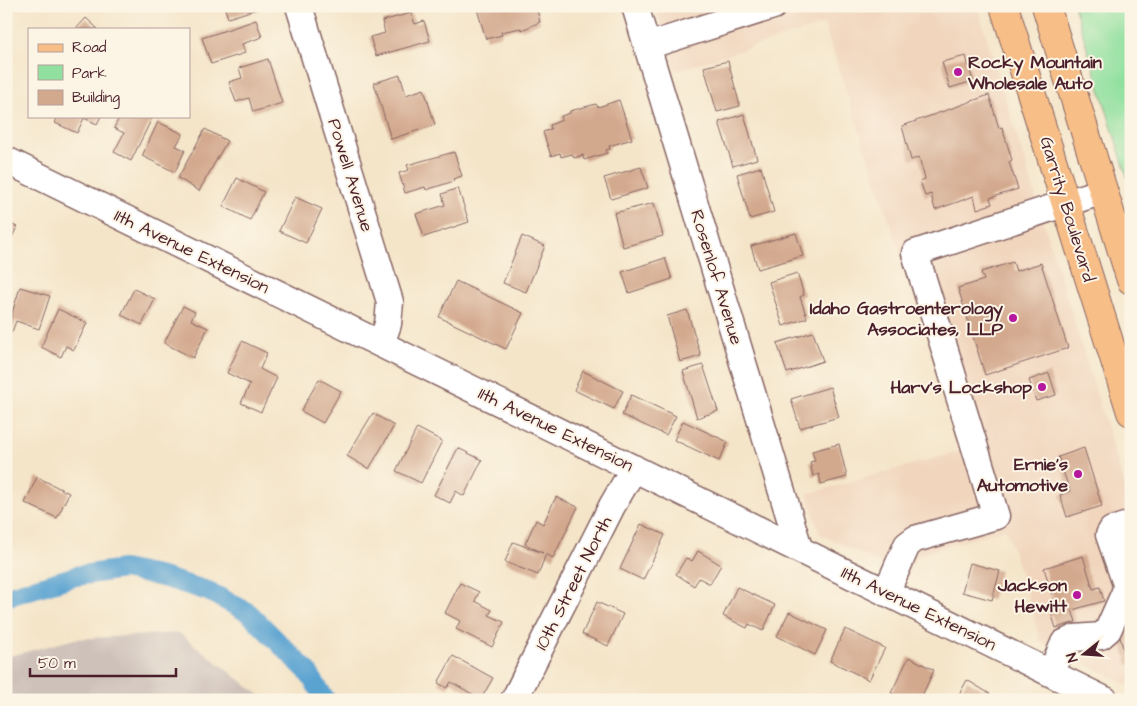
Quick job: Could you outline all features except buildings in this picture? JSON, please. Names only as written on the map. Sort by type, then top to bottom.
[{"type":"main road","name":"Garrity Boulevard","points":[[1004,6],[1131,412]]},
{"type":"main road","points":[[1046,6],[1131,280]]},
{"type":"street","name":"Powell Avenue","points":[[299,6],[390,302],[388,324],[381,344]]},
{"type":"street","name":"Rosenlof Avenue","points":[[635,6],[799,548]]},
{"type":"street","points":[[647,46],[773,6]]},
{"type":"street","name":"11th Avenue Extension","points":[[6,160],[1105,700]]},
{"type":"street","points":[[886,593],[907,545],[915,539],[996,516],[914,253],[1103,191]]},
{"type":"street","name":"10th Street North","points":[[514,700],[612,506],[634,468]]},
{"type":"street","points":[[1051,673],[1064,642],[1075,638],[1101,636],[1108,630],[1125,592],[1126,584],[1108,535],[1112,530],[1131,524]]},
{"type":"shaded area","points":[[655,6],[977,6],[1131,506],[1131,686],[1040,642],[1032,608],[1006,529],[917,555],[907,576],[820,534],[807,494],[965,450],[824,24],[676,71]]},
{"type":"shaded area","points":[[179,633],[266,700],[6,700],[6,657],[75,639]]},
{"type":"green space","points":[[1074,6],[1131,6],[1131,189]]},
{"type":"waterway","points":[[6,597],[76,576],[123,569],[162,577],[208,591],[249,613],[307,671],[326,700]]},
{"type":"place","name":"Rocky Mountain Wholesale Auto","points":[[958,72]]},
{"type":"place","name":"Idaho Gastroenterology Associates, LLP","points":[[1013,318]]},
{"type":"place","name":"Harv's Lockshop","points":[[1042,387]]},
{"type":"place","name":"Ernie's Automotive","points":[[1078,474]]},
{"type":"place","name":"Jackson Hewitt","points":[[1077,595]]}]
